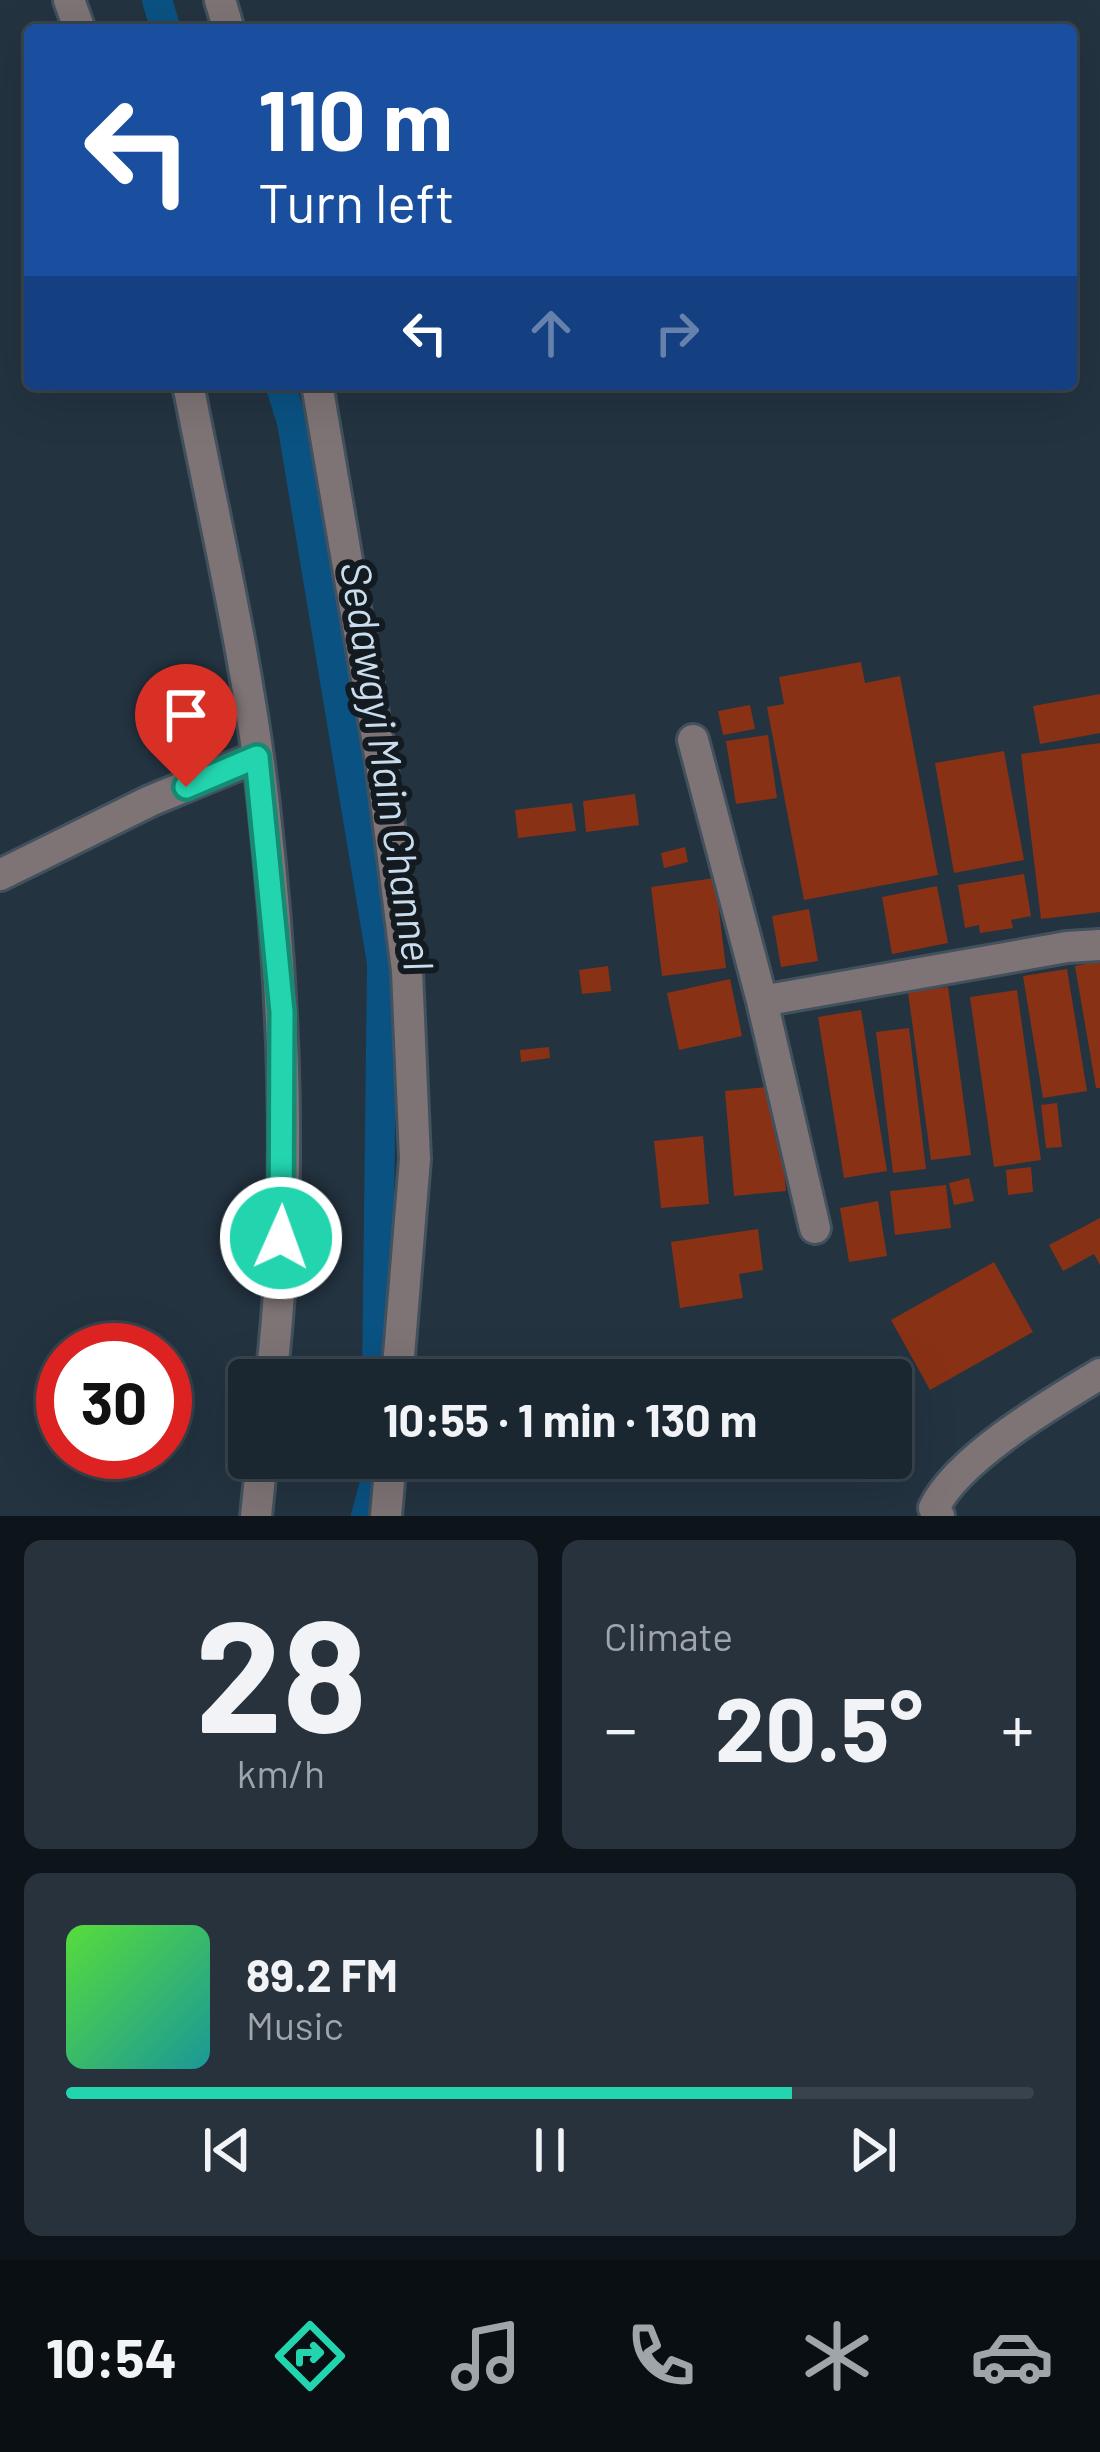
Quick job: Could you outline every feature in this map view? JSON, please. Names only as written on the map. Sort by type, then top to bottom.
[{"type":"street","points":[[189,390],[257,757],[282,1012],[284,1193],[273,1359]]},
{"type":"street","points":[[318,390],[382,761],[406,971],[416,1159],[400,1359]]},
{"type":"street","points":[[693,740],[762,1001],[815,1228]]},
{"type":"street","points":[[0,875],[150,801],[257,757]]},
{"type":"street","points":[[762,1001],[1100,945]]},
{"type":"street","points":[[929,1513],[944,1489],[1034,1414],[1100,1374]]},
{"type":"street","points":[[256,1516],[260,1479]]},
{"type":"street","points":[[390,1515],[391,1479]]},
{"type":"building","points":[[861,662],[865,683],[900,676],[938,875],[804,900],[767,707],[784,704],[779,677]]},
{"type":"building","points":[[1100,694],[1100,733],[1040,744],[1033,706]]},
{"type":"building","points":[[750,705],[755,729],[723,735],[718,711]]},
{"type":"building","points":[[768,735],[777,798],[736,804],[726,741]]},
{"type":"building","points":[[1100,743],[1100,912],[1041,919],[1021,754]]},
{"type":"building","points":[[1004,751],[1024,860],[954,873],[935,763]]},
{"type":"building","points":[[635,794],[639,825],[586,832],[583,801]]},
{"type":"building","points":[[572,803],[576,831],[518,838],[515,810]]},
{"type":"building","points":[[685,847],[688,862],[664,868],[661,853]]},
{"type":"building","points":[[1024,874],[1031,916],[1011,920],[1013,928],[980,933],[979,925],[965,928],[958,885]]},
{"type":"building","points":[[715,878],[726,968],[662,976],[651,887]]},
{"type":"building","points":[[937,886],[948,943],[892,954],[882,897]]},
{"type":"building","points":[[809,909],[818,961],[781,967],[772,916]]},
{"type":"building","points":[[1100,961],[1100,1088],[1096,1088],[1075,966]]},
{"type":"building","points":[[608,966],[611,991],[582,994],[579,970]]},
{"type":"building","points":[[1067,969],[1087,1091],[1043,1098],[1023,976]]},
{"type":"building","points":[[730,979],[742,1036],[679,1050],[667,993]]},
{"type":"building","points":[[948,987],[971,1155],[931,1160],[908,992]]},
{"type":"building","points":[[1017,990],[1041,1160],[994,1167],[970,997]]},
{"type":"building","points":[[861,1010],[887,1171],[844,1178],[818,1017]]},
{"type":"building","points":[[909,1028],[926,1169],[893,1173],[876,1032]]},
{"type":"building","points":[[549,1047],[550,1058],[521,1062],[520,1050]]},
{"type":"building","points":[[776,1086],[786,1191],[734,1196],[725,1091]]},
{"type":"building","points":[[1057,1103],[1062,1147],[1046,1148],[1041,1105]]},
{"type":"building","points":[[703,1136],[709,1204],[661,1208],[654,1141]]},
{"type":"building","points":[[1031,1167],[1033,1192],[1008,1195],[1006,1170]]},
{"type":"building","points":[[969,1178],[974,1201],[954,1205],[949,1183]]},
{"type":"building","points":[[946,1185],[951,1228],[895,1235],[890,1191]]},
{"type":"building","points":[[878,1201],[887,1256],[849,1262],[840,1208]]},
{"type":"building","points":[[1100,1218],[1100,1265],[1094,1254],[1063,1271],[1049,1245]]},
{"type":"building","points":[[758,1229],[763,1270],[739,1274],[743,1298],[680,1308],[671,1242]]},
{"type":"building","points":[[994,1262],[1033,1332],[930,1390],[891,1320]]},
{"type":"waterway","name":"Sedawgyi Main Channel","points":[[157,0],[164,24]]},
{"type":"waterway","name":"Sedawgyi Main Channel","points":[[282,390],[292,422],[382,963],[377,1359]]},
{"type":"waterway","name":"Sedawgyi Main Channel","points":[[366,1516],[375,1479]]},
{"type":"route","points":[[186,787],[257,757],[282,1012],[281,1238]]}]
